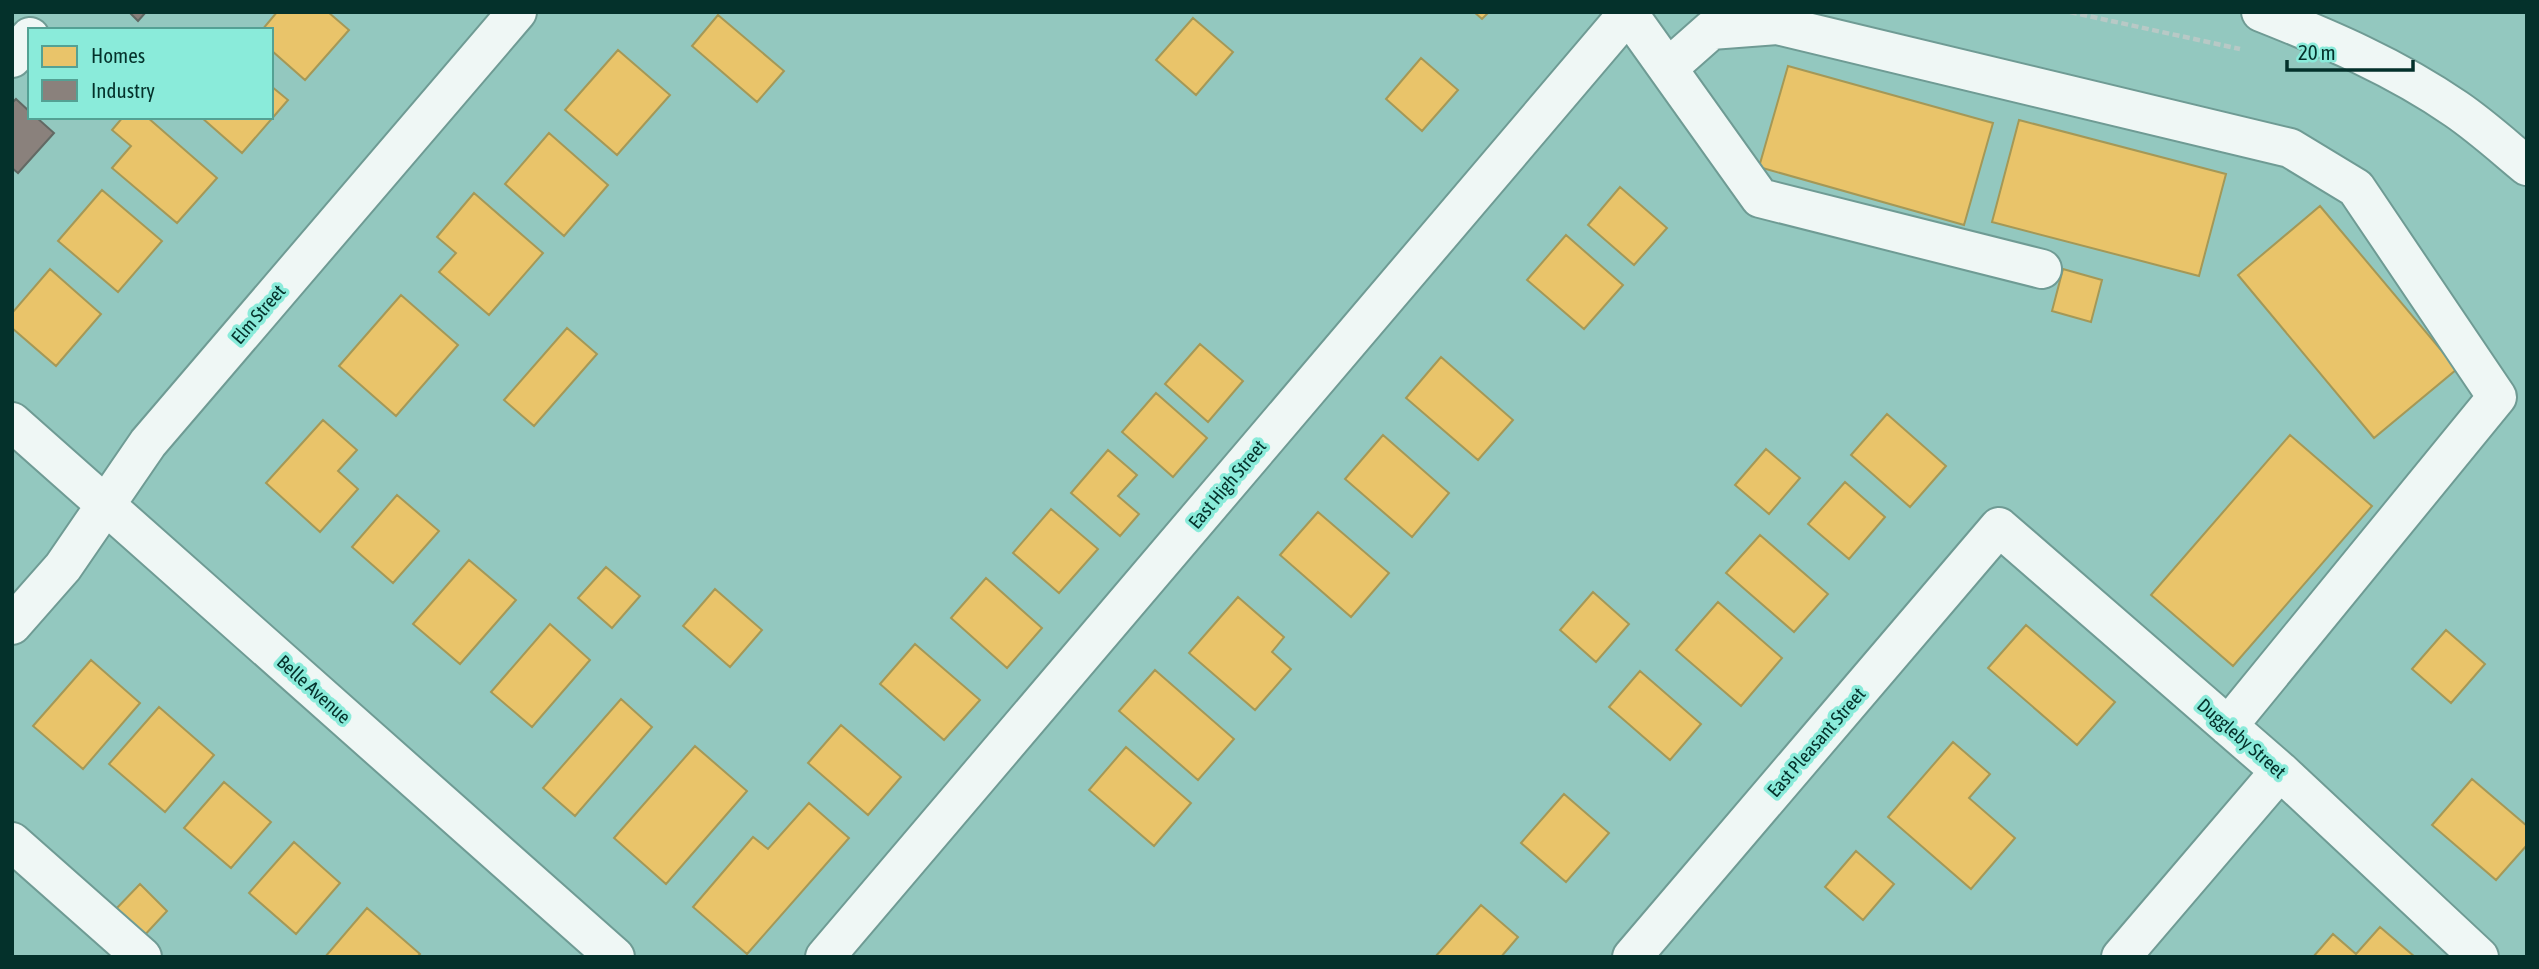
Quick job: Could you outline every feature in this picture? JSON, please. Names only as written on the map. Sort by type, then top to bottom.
[{"type":"street","points":[[38,28],[51,12]]},
{"type":"street","name":"Elm Street","points":[[12,625],[63,567],[148,443],[517,12]]},
{"type":"street","points":[[2261,12],[2336,41],[2404,76],[2458,110],[2527,166]]},
{"type":"street","points":[[1629,13],[1760,198],[2042,269]]},
{"type":"street","name":"East High Street","points":[[825,957],[1629,13]]},
{"type":"street","points":[[1668,68],[1711,30],[1777,25],[2290,148],[2356,187],[2497,397],[2228,726]]},
{"type":"street","points":[[12,58],[28,39]]},
{"type":"street","name":"Belle Avenue","points":[[12,422],[615,957]]},
{"type":"street","name":"Duggleby Street","points":[[1999,527],[2280,771],[2479,957]]},
{"type":"street","name":"East Pleasant Street","points":[[1632,957],[1999,527]]},
{"type":"street","points":[[2121,957],[2280,771]]},
{"type":"street","points":[[12,842],[142,957]]},
{"type":"path","points":[[2070,12],[2243,49]]},
{"type":"building: Homes","points":[[277,12],[328,12],[349,30],[305,80],[273,52],[273,28],[264,28]]},
{"type":"building: Homes","points":[[1474,12],[1489,12],[1482,19]]},
{"type":"building: Homes","points":[[718,15],[784,71],[757,102],[692,46]]},
{"type":"building: Homes","points":[[1193,18],[1233,52],[1196,95],[1156,60]]},
{"type":"building: Homes","points":[[618,50],[670,95],[617,155],[565,110]]},
{"type":"building: Homes","points":[[1421,58],[1458,90],[1422,131],[1386,99]]},
{"type":"building: Homes","points":[[1788,66],[1993,123],[1964,225],[1759,167]]},
{"type":"building: Homes","points":[[273,88],[288,100],[273,117]]},
{"type":"building: Homes","points":[[121,119],[149,119],[217,178],[177,223],[112,168],[131,146],[112,130]]},
{"type":"building: Homes","points":[[203,119],[272,119],[242,153]]},
{"type":"building: Homes","points":[[2019,120],[2226,174],[2199,276],[1992,222]]},
{"type":"building: Homes","points":[[549,133],[608,185],[564,236],[505,184]]},
{"type":"building: Homes","points":[[1620,187],[1667,228],[1634,265],[1588,225]]},
{"type":"building: Homes","points":[[102,190],[162,241],[118,292],[58,241]]},
{"type":"building: Homes","points":[[474,193],[543,253],[489,315],[439,272],[456,253],[437,237]]},
{"type":"building: Homes","points":[[2320,206],[2457,369],[2374,438],[2238,275]]},
{"type":"building: Homes","points":[[1566,235],[1623,285],[1584,329],[1527,280]]},
{"type":"building: Homes","points":[[50,269],[101,314],[56,366],[12,328],[12,313]]},
{"type":"building: Homes","points":[[2063,269],[2102,280],[2091,322],[2052,311]]},
{"type":"building: Homes","points":[[401,295],[458,345],[396,416],[339,366]]},
{"type":"building: Homes","points":[[567,328],[597,354],[534,426],[504,400]]},
{"type":"building: Homes","points":[[1200,344],[1243,381],[1208,422],[1165,384]]},
{"type":"building: Homes","points":[[1441,357],[1513,420],[1478,460],[1406,398]]},
{"type":"building: Homes","points":[[1156,393],[1207,438],[1173,477],[1122,432]]},
{"type":"building: Homes","points":[[1887,414],[1946,466],[1910,507],[1851,455]]},
{"type":"building: Homes","points":[[323,420],[357,450],[338,471],[358,489],[320,532],[266,483]]},
{"type":"building: Homes","points":[[1383,435],[1449,493],[1412,537],[1345,479]]},
{"type":"building: Homes","points":[[2290,435],[2372,506],[2233,666],[2151,595]]},
{"type":"building: Homes","points":[[1766,449],[1800,478],[1769,514],[1735,485]]},
{"type":"building: Homes","points":[[1108,450],[1137,475],[1118,496],[1139,514],[1120,536],[1071,493]]},
{"type":"building: Homes","points":[[1845,482],[1885,517],[1849,559],[1808,524]]},
{"type":"building: Homes","points":[[397,495],[439,531],[393,583],[352,547]]},
{"type":"building: Homes","points":[[1051,509],[1098,549],[1059,593],[1013,553]]},
{"type":"building: Homes","points":[[1318,512],[1389,573],[1351,617],[1280,555]]},
{"type":"building: Homes","points":[[1760,535],[1828,594],[1794,632],[1726,573]]},
{"type":"building: Homes","points":[[469,560],[516,600],[460,664],[413,624]]},
{"type":"building: Homes","points":[[606,567],[640,596],[612,628],[578,598]]},
{"type":"building: Homes","points":[[986,578],[1042,628],[1007,668],[951,618]]},
{"type":"building: Homes","points":[[715,589],[762,630],[730,667],[683,626]]},
{"type":"building: Homes","points":[[1593,592],[1629,624],[1596,662],[1560,630]]},
{"type":"building: Homes","points":[[1238,597],[1284,637],[1272,652],[1291,669],[1255,710],[1189,653]]},
{"type":"building: Homes","points":[[1718,602],[1782,658],[1741,706],[1676,650]]},
{"type":"building: Homes","points":[[550,624],[590,660],[532,727],[491,692]]},
{"type":"building: Homes","points":[[2026,625],[2115,702],[2077,745],[1988,668]]},
{"type":"building: Homes","points":[[2446,630],[2485,664],[2451,703],[2412,669]]},
{"type":"building: Homes","points":[[915,644],[980,700],[944,740],[880,684]]},
{"type":"building: Homes","points":[[91,660],[140,703],[83,769],[33,726]]},
{"type":"building: Homes","points":[[1155,670],[1234,739],[1198,780],[1119,711]]},
{"type":"building: Homes","points":[[1640,671],[1701,724],[1670,760],[1609,707]]},
{"type":"building: Homes","points":[[621,699],[652,727],[575,816],[543,788]]},
{"type":"building: Homes","points":[[159,707],[214,755],[165,812],[109,764]]},
{"type":"building: Homes","points":[[841,725],[901,777],[868,815],[808,763]]},
{"type":"building: Homes","points":[[1953,742],[1990,774],[1969,798],[2015,838],[1971,889],[1888,817]]},
{"type":"building: Homes","points":[[695,746],[747,791],[666,884],[614,838]]},
{"type":"building: Homes","points":[[1126,747],[1191,803],[1154,846],[1089,790]]},
{"type":"building: Homes","points":[[2472,779],[2527,826],[2527,845],[2496,880],[2432,825]]},
{"type":"building: Homes","points":[[224,782],[271,822],[231,868],[184,828]]},
{"type":"building: Homes","points":[[1564,794],[1609,833],[1566,882],[1521,843]]},
{"type":"building: Homes","points":[[809,803],[849,838],[747,954],[693,907],[753,837],[768,849]]},
{"type":"building: Homes","points":[[294,842],[340,883],[296,934],[249,893]]},
{"type":"building: Homes","points":[[1856,851],[1894,884],[1863,920],[1825,887]]},
{"type":"building: Homes","points":[[140,884],[167,911],[142,938],[114,911]]},
{"type":"building: Homes","points":[[1481,905],[1518,937],[1501,957],[1435,957]]},
{"type":"building: Homes","points":[[367,908],[420,954],[417,957],[325,957]]},
{"type":"building: Homes","points":[[2380,927],[2415,957],[2313,957],[2333,934],[2356,954]]},
{"type":"building: Industry","points":[[129,12],[146,12],[138,21]]},
{"type":"building: Industry","points":[[16,99],[28,110],[28,119],[38,119],[54,133],[18,173],[12,168],[12,103]]}]
